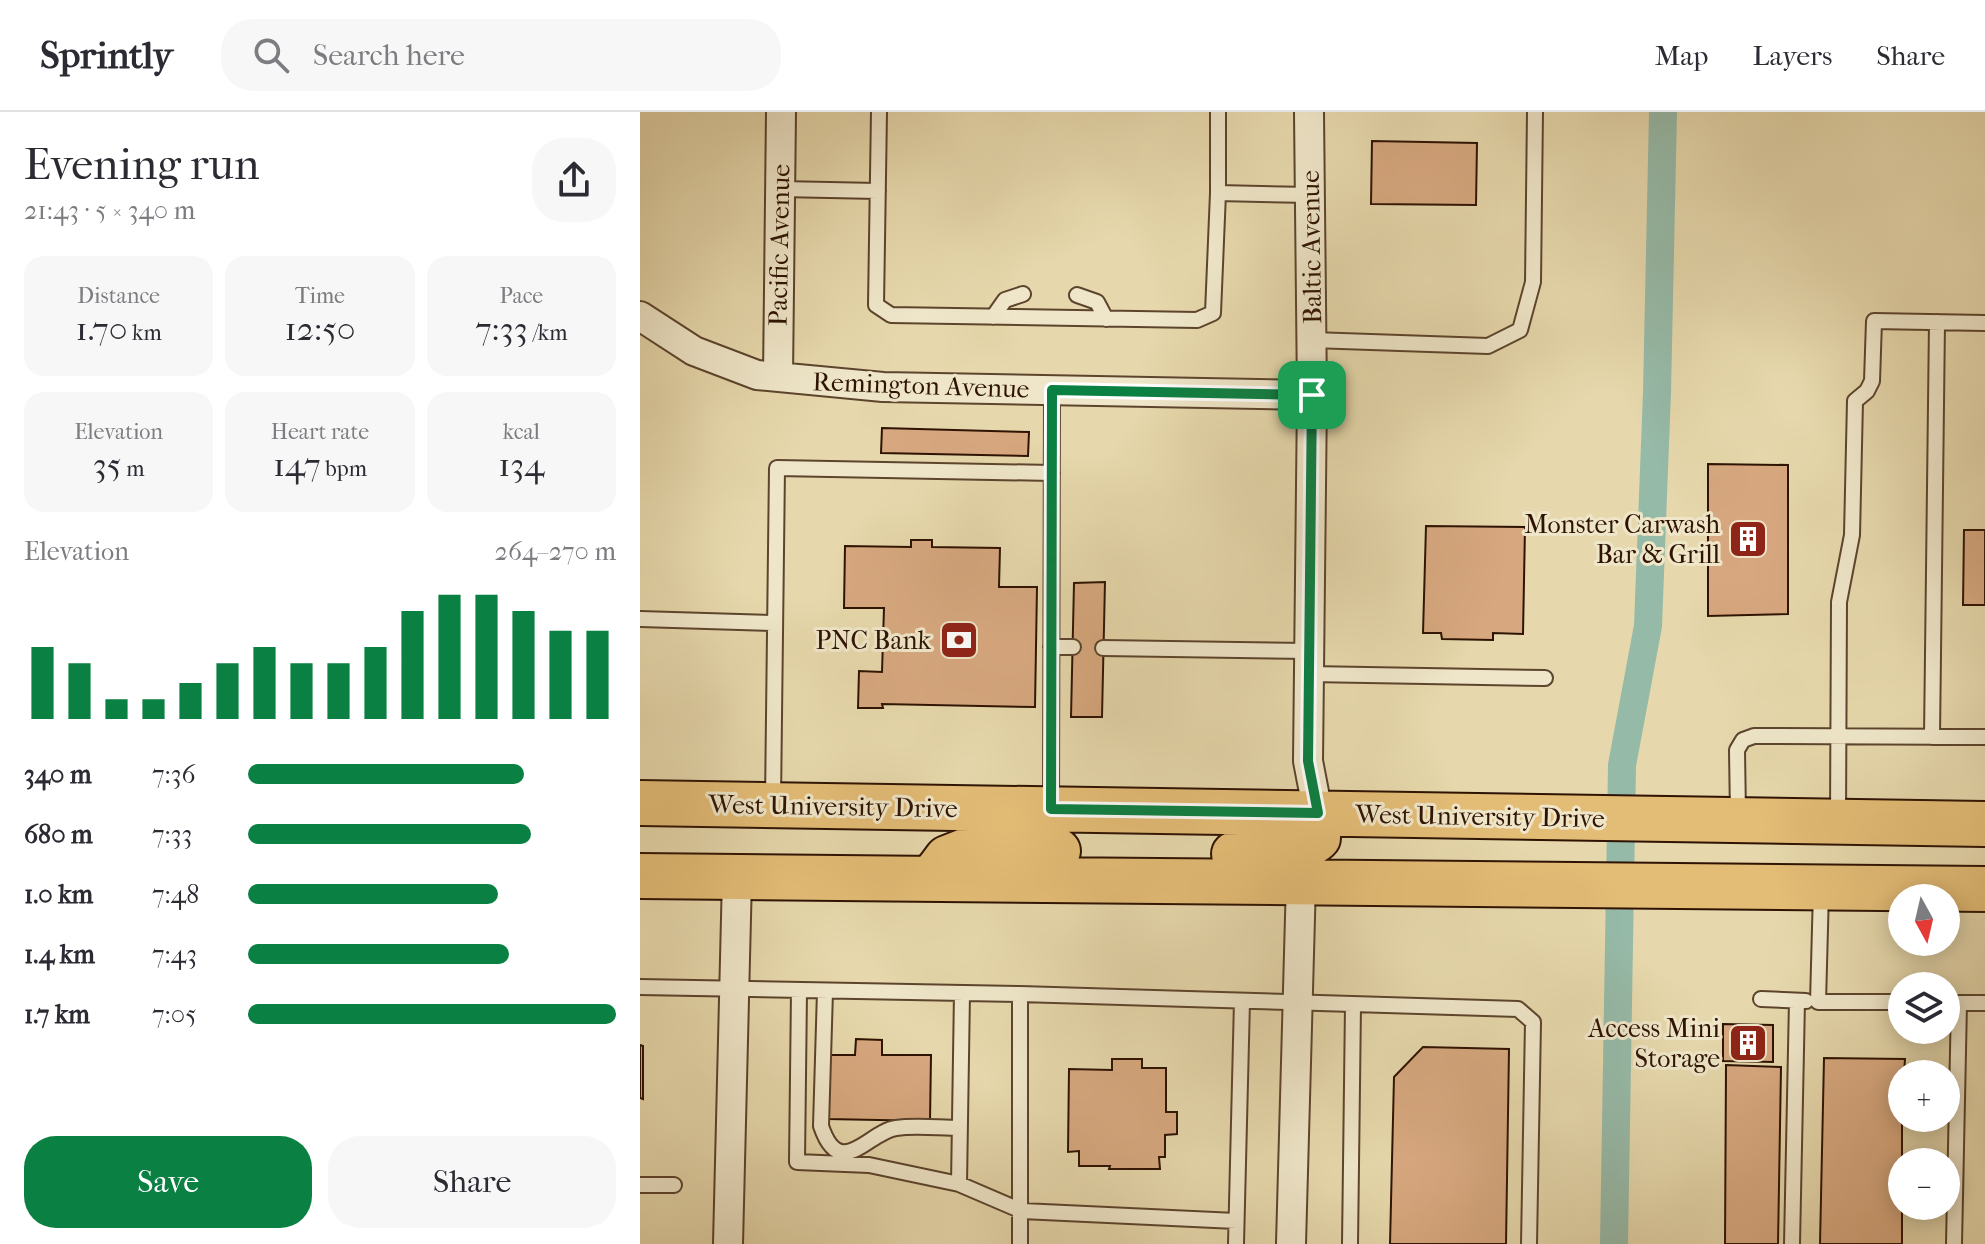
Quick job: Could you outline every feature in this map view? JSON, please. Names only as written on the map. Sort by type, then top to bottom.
[{"type":"main road","name":"West University Drive","points":[[640,803],[1985,824]]},
{"type":"main road","points":[[932,878],[947,858],[975,847],[1173,854],[1282,853],[1307,848],[1318,838],[1318,813]]},
{"type":"main road","points":[[1681,885],[1774,872],[1985,870]]},
{"type":"main road","points":[[640,876],[1985,889]]},
{"type":"street","name":"Pacific Avenue","points":[[778,377],[781,112]]},
{"type":"street","name":"Baltic Avenue","points":[[1309,112],[1312,395],[1308,761],[1318,813]]},
{"type":"street","name":"Remington Avenue","points":[[640,316],[694,351],[757,375],[883,387],[1312,395]]},
{"type":"street","points":[[728,1244],[737,877]]},
{"type":"street","points":[[1291,1244],[1301,881]]},
{"type":"lane","points":[[879,112],[876,305],[891,315],[1197,320],[1213,313],[1218,112]]},
{"type":"lane","points":[[1312,340],[1488,346],[1520,330],[1533,282],[1535,112]]},
{"type":"lane","points":[[780,189],[878,191]]},
{"type":"lane","points":[[1218,193],[1310,195]]},
{"type":"lane","points":[[993,317],[1005,300],[1023,294]]},
{"type":"lane","points":[[1077,295],[1097,302],[1106,319]]},
{"type":"lane","points":[[1838,822],[1839,602],[1852,535],[1855,401],[1867,391],[1872,381],[1874,321],[1985,323]]},
{"type":"lane","points":[[1932,737],[1937,322]]},
{"type":"lane","points":[[1051,809],[1052,390]]},
{"type":"lane","points":[[773,805],[777,468],[1052,473]]},
{"type":"lane","points":[[640,619],[774,623]]},
{"type":"lane","points":[[1051,647],[1073,647]]},
{"type":"lane","points":[[1103,648],[1545,678]]},
{"type":"lane","points":[[1738,820],[1737,750],[1743,740],[1754,736],[1985,737]]},
{"type":"lane","points":[[1818,1002],[1821,886]]},
{"type":"lane","points":[[640,987],[1020,994],[1518,1009],[1533,1022],[1529,1244]]},
{"type":"lane","points":[[799,991],[797,1162],[869,1165],[959,1184],[1022,1211],[1236,1221]]},
{"type":"lane","points":[[825,991],[821,1126],[826,1140],[836,1149],[850,1153],[861,1149],[882,1131],[899,1127],[960,1128]]},
{"type":"lane","points":[[959,1184],[962,993]]},
{"type":"lane","points":[[1020,994],[1020,1244]]},
{"type":"lane","points":[[1761,999],[1888,1002]]},
{"type":"lane","points":[[1236,1244],[1242,1001]]},
{"type":"lane","points":[[1792,1244],[1797,1001]]},
{"type":"lane","points":[[1960,1003],[1985,1003]]},
{"type":"lane","points":[[1350,1244],[1353,1005]]},
{"type":"lane","points":[[1953,1044],[1954,1244]]},
{"type":"lane","points":[[640,1185],[674,1185]]},
{"type":"building","points":[[1372,141],[1477,143],[1476,205],[1371,204]]},
{"type":"building","points":[[882,428],[1029,432],[1028,456],[881,453]]},
{"type":"building","name":"Monster Carwash Bar & Grill","points":[[1708,464],[1788,465],[1788,614],[1708,616]]},
{"type":"building","points":[[1426,526],[1525,527],[1523,634],[1493,633],[1493,640],[1442,639],[1441,633],[1423,633]]},
{"type":"building","points":[[1964,530],[1985,530],[1985,605],[1963,605]]},
{"type":"building","name":"PNC Bank","points":[[911,540],[932,540],[932,547],[1000,548],[999,587],[1037,587],[1035,707],[882,704],[883,708],[858,708],[859,671],[882,672],[884,608],[844,608],[845,546],[911,547]]},
{"type":"building","points":[[1105,582],[1102,717],[1071,717],[1074,583]]},
{"type":"building","name":"Access Mini Storage","points":[[1723,1024],[1773,1025],[1773,1062],[1723,1061]]},
{"type":"building","points":[[856,1039],[882,1040],[882,1055],[931,1055],[930,1121],[827,1119],[829,1055],[855,1055]]},
{"type":"building","points":[[640,1045],[643,1046],[643,1099],[640,1098]]},
{"type":"building","points":[[1423,1047],[1509,1049],[1506,1244],[1390,1244],[1394,1077]]},
{"type":"building","points":[[1824,1058],[1905,1059],[1888,1060],[1888,1132],[1902,1132],[1902,1148],[1888,1148],[1888,1220],[1902,1220],[1902,1244],[1820,1244]]},
{"type":"building","points":[[1112,1059],[1142,1059],[1142,1068],[1166,1068],[1166,1112],[1177,1112],[1177,1134],[1165,1135],[1165,1157],[1159,1157],[1160,1169],[1079,1166],[1079,1151],[1068,1152],[1069,1069],[1112,1070]]},
{"type":"building","points":[[1726,1065],[1781,1067],[1778,1244],[1725,1244]]},
{"type":"waterway","points":[[1614,1244],[1622,765],[1648,626],[1663,112]]},
{"type":"place","name":"Monster Carwash Bar & Grill","points":[[1748,539]]},
{"type":"place","name":"PNC Bank","points":[[959,640]]},
{"type":"place","name":"Access Mini Storage","points":[[1748,1043]]},
{"type":"route","points":[[1052,390],[1312,395],[1308,761],[1318,813],[1051,809],[1052,390]]}]
